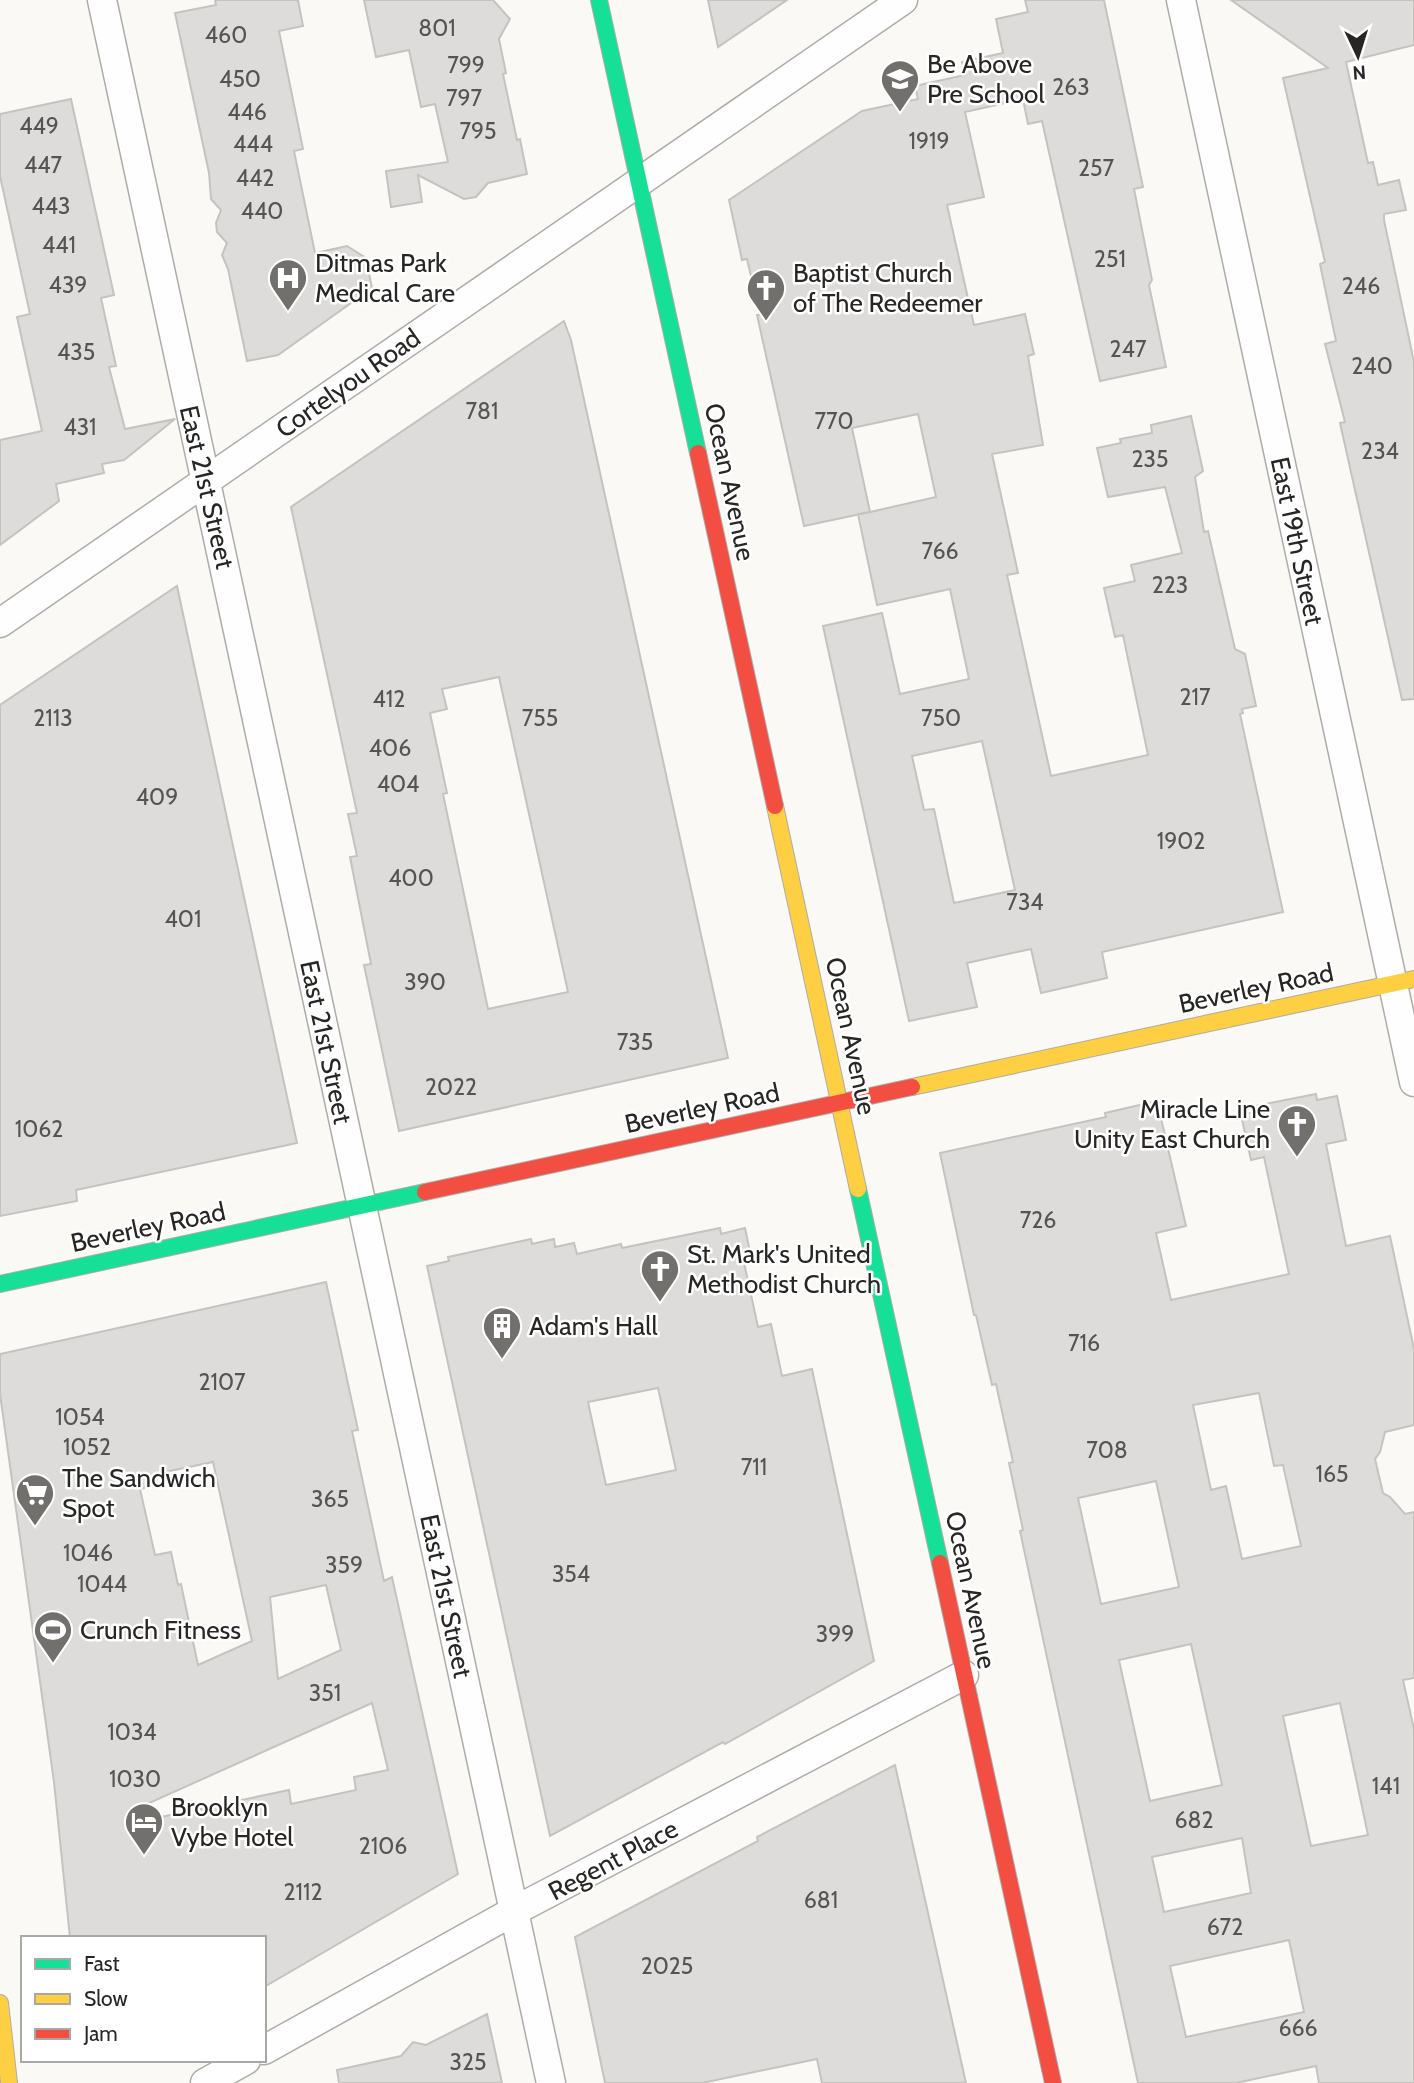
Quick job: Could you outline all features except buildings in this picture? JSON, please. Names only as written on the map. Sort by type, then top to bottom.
[{"type":"main road","name":"Ocean Avenue","points":[[600,0],[1053,2083]]},
{"type":"main road","name":"Beverley Road","points":[[0,1284],[1403,981]]},
{"type":"main road","points":[[0,2003],[9,2083]]},
{"type":"street","name":"East 21st Street","points":[[102,0],[551,2083]]},
{"type":"street","name":"Cortelyou Road","points":[[0,624],[903,0]]},
{"type":"street","name":"East 19th Street","points":[[1181,0],[1403,981],[1414,1082]]},
{"type":"street","name":"Regent Place","points":[[266,2049],[514,1911],[964,1675]]},
{"type":"street","points":[[205,2083],[242,2062]]},
{"type":"traffic: fast","points":[[599,0],[698,453]]},
{"type":"traffic: fast","points":[[858,1189],[940,1563]]},
{"type":"traffic: fast","points":[[0,1284],[425,1192]]},
{"type":"traffic: slow","points":[[775,806],[858,1189]]},
{"type":"traffic: slow","points":[[912,1087],[1414,979]]},
{"type":"traffic: slow","points":[[0,2003],[9,2083]]},
{"type":"traffic: jam","points":[[698,453],[775,806]]},
{"type":"traffic: jam","points":[[425,1192],[912,1087]]},
{"type":"traffic: jam","points":[[940,1563],[1053,2083]]},
{"type":"place","name":"Be Above Pre School","points":[[900,113]]},
{"type":"place","name":"Ditmas Park Medical Care","points":[[288,312]]},
{"type":"place","name":"Baptist Church of The Redeemer","points":[[766,322]]},
{"type":"place","name":"Miracle Line Unity East Church","points":[[1297,1158]]},
{"type":"place","name":"St. Mark's United Methodist Church","points":[[660,1303]]},
{"type":"place","name":"Adam's Hall","points":[[502,1360]]},
{"type":"place","name":"The Sandwich Spot","points":[[35,1527]]},
{"type":"place","name":"Crunch Fitness","points":[[53,1664]]},
{"type":"place","name":"Brooklyn Vybe Hotel","points":[[144,1856]]}]
